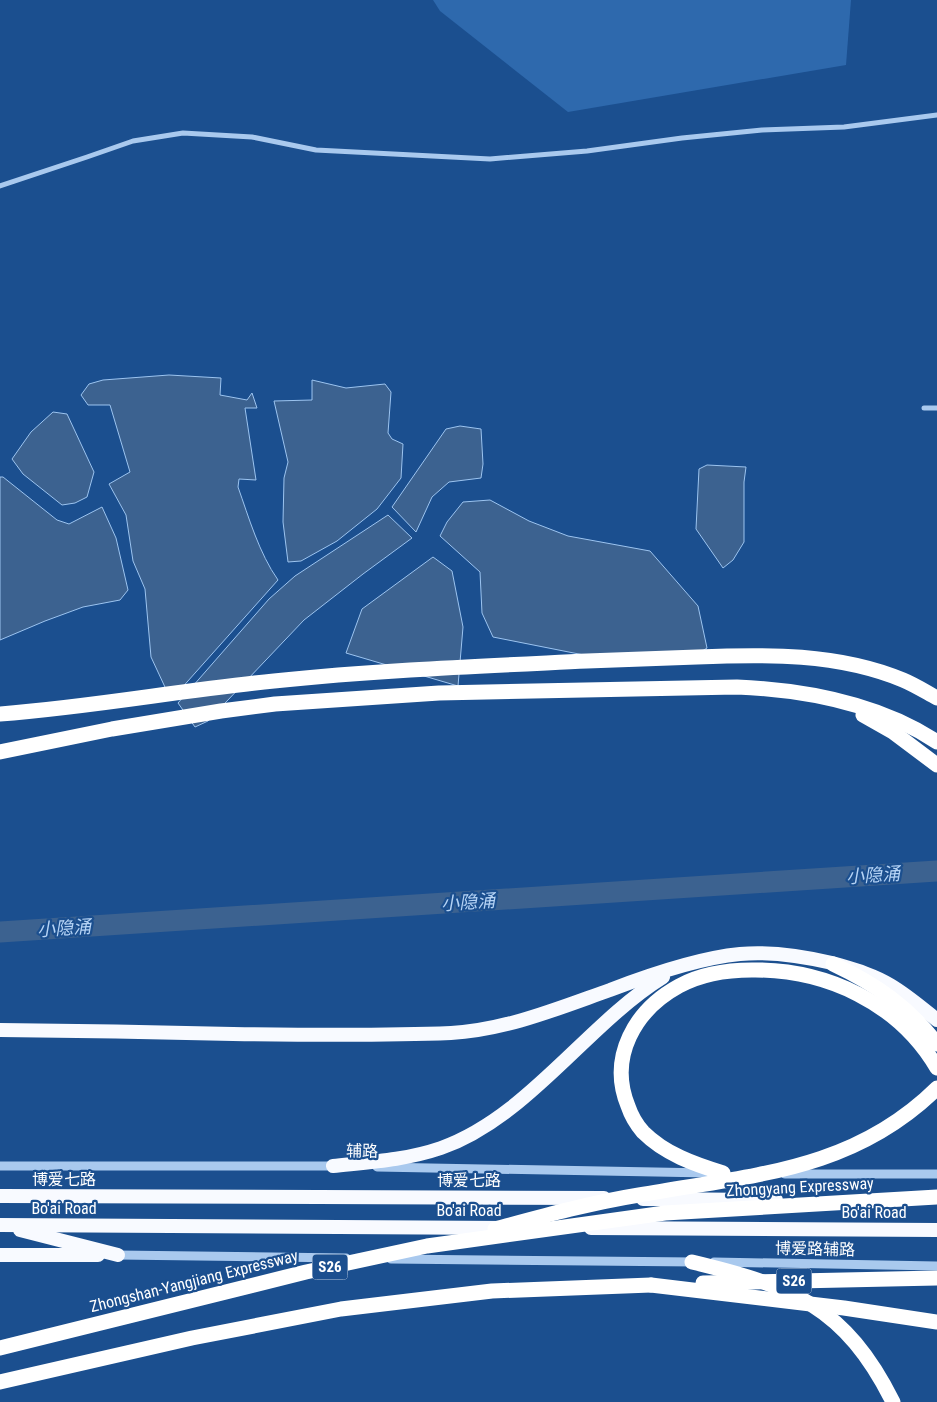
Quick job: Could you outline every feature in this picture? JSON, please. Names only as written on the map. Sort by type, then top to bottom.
[{"type":"highway","points":[[0,714],[61,708],[222,686],[326,676],[438,668],[760,655],[831,661],[866,668],[902,680],[937,698]]},
{"type":"highway","points":[[0,752],[61,738],[221,711],[275,704],[439,693],[737,687],[769,688],[828,698],[870,709],[937,742]]},
{"type":"highway","points":[[828,698],[864,715],[893,732],[937,765]]},
{"type":"highway","points":[[0,1030],[316,1035],[454,1033],[490,1028],[546,1013],[610,989],[683,966],[742,954],[796,956],[864,972],[891,986],[937,1020]]},
{"type":"highway","points":[[833,964],[874,985],[891,998],[910,1013],[937,1044]]},
{"type":"highway","points":[[333,1166],[408,1157],[443,1147],[476,1131],[526,1095],[635,997],[683,966]]},
{"type":"highway","points":[[723,1173],[679,1157],[659,1145],[642,1131],[632,1116],[624,1096],[620,1077],[622,1057],[628,1039],[648,1010],[660,998],[679,986],[720,972],[742,970],[768,969],[817,977],[840,985],[880,1006],[901,1023],[917,1040],[937,1068]]},
{"type":"highway","points":[[427,1246],[590,1204],[740,1178],[808,1163],[853,1146],[882,1131],[907,1114],[937,1088]]},
{"type":"highway","name":"博爱七路","points":[[0,1196],[596,1198],[937,1202]]},
{"type":"highway","name":"Zhongshan-Yangjiang Expressway","points":[[0,1348],[306,1272],[427,1246],[665,1213],[937,1197]]},
{"type":"highway","points":[[0,1225],[118,1255]]},
{"type":"highway","name":"Bo'ai Road","points":[[0,1225],[937,1230]]},
{"type":"highway","points":[[0,1255],[118,1255]]},
{"type":"highway","points":[[692,1262],[727,1270],[771,1284],[800,1297],[822,1311],[840,1326],[871,1363],[892,1402]]},
{"type":"highway","name":"S26","points":[[0,1382],[192,1338],[341,1309],[492,1290],[937,1278]]},
{"type":"highway","points":[[652,1285],[844,1308],[937,1322]]},
{"type":"street","points":[[0,186],[133,141],[183,133],[252,137],[316,150],[490,159],[588,151],[682,138],[762,130],[844,127],[937,115]]},
{"type":"street","points":[[924,408],[937,408]]},
{"type":"street","name":"辅路","points":[[0,1166],[333,1166],[723,1173]]},
{"type":"street","points":[[723,1173],[937,1174]]},
{"type":"street","name":"博爱路辅路","points":[[118,1255],[937,1266]]},
{"type":"shaded area","points":[[433,0],[851,0],[846,65],[568,112],[440,11]]},
{"type":"shaded area","points":[[169,375],[221,378],[220,395],[247,400],[252,393],[257,408],[245,408],[256,480],[239,479],[238,487],[260,547],[278,580],[171,700],[151,657],[145,589],[133,561],[126,515],[109,484],[130,472],[110,405],[88,405],[81,395],[89,384],[103,380]]},
{"type":"shaded area","points":[[312,380],[346,388],[385,384],[391,392],[388,433],[392,439],[403,444],[401,478],[377,509],[337,541],[301,561],[288,562],[283,522],[284,478],[288,462],[274,401],[312,400]]},
{"type":"shaded area","points":[[53,412],[67,414],[94,472],[87,497],[75,503],[62,505],[23,474],[12,459],[31,432]]},
{"type":"shaded area","points":[[460,426],[481,429],[483,464],[481,478],[449,482],[432,497],[416,532],[392,507],[446,429]]},
{"type":"shaded area","points":[[707,465],[746,467],[744,482],[744,542],[733,560],[723,568],[696,529],[699,469]]},
{"type":"shaded area","points":[[0,477],[3,477],[57,520],[69,524],[102,507],[116,538],[128,590],[120,600],[83,607],[0,640]]},
{"type":"shaded area","points":[[490,500],[529,521],[568,536],[650,551],[698,606],[707,648],[690,659],[604,659],[493,637],[482,613],[480,572],[440,536],[447,522],[463,502]]},
{"type":"shaded area","points":[[388,515],[412,538],[304,620],[208,721],[195,727],[178,703],[269,599],[295,576]]},
{"type":"shaded area","points":[[433,557],[452,571],[463,627],[458,686],[346,653],[362,609]]},
{"type":"waterway","name":"小隐涌","points":[[0,932],[937,871]]}]
